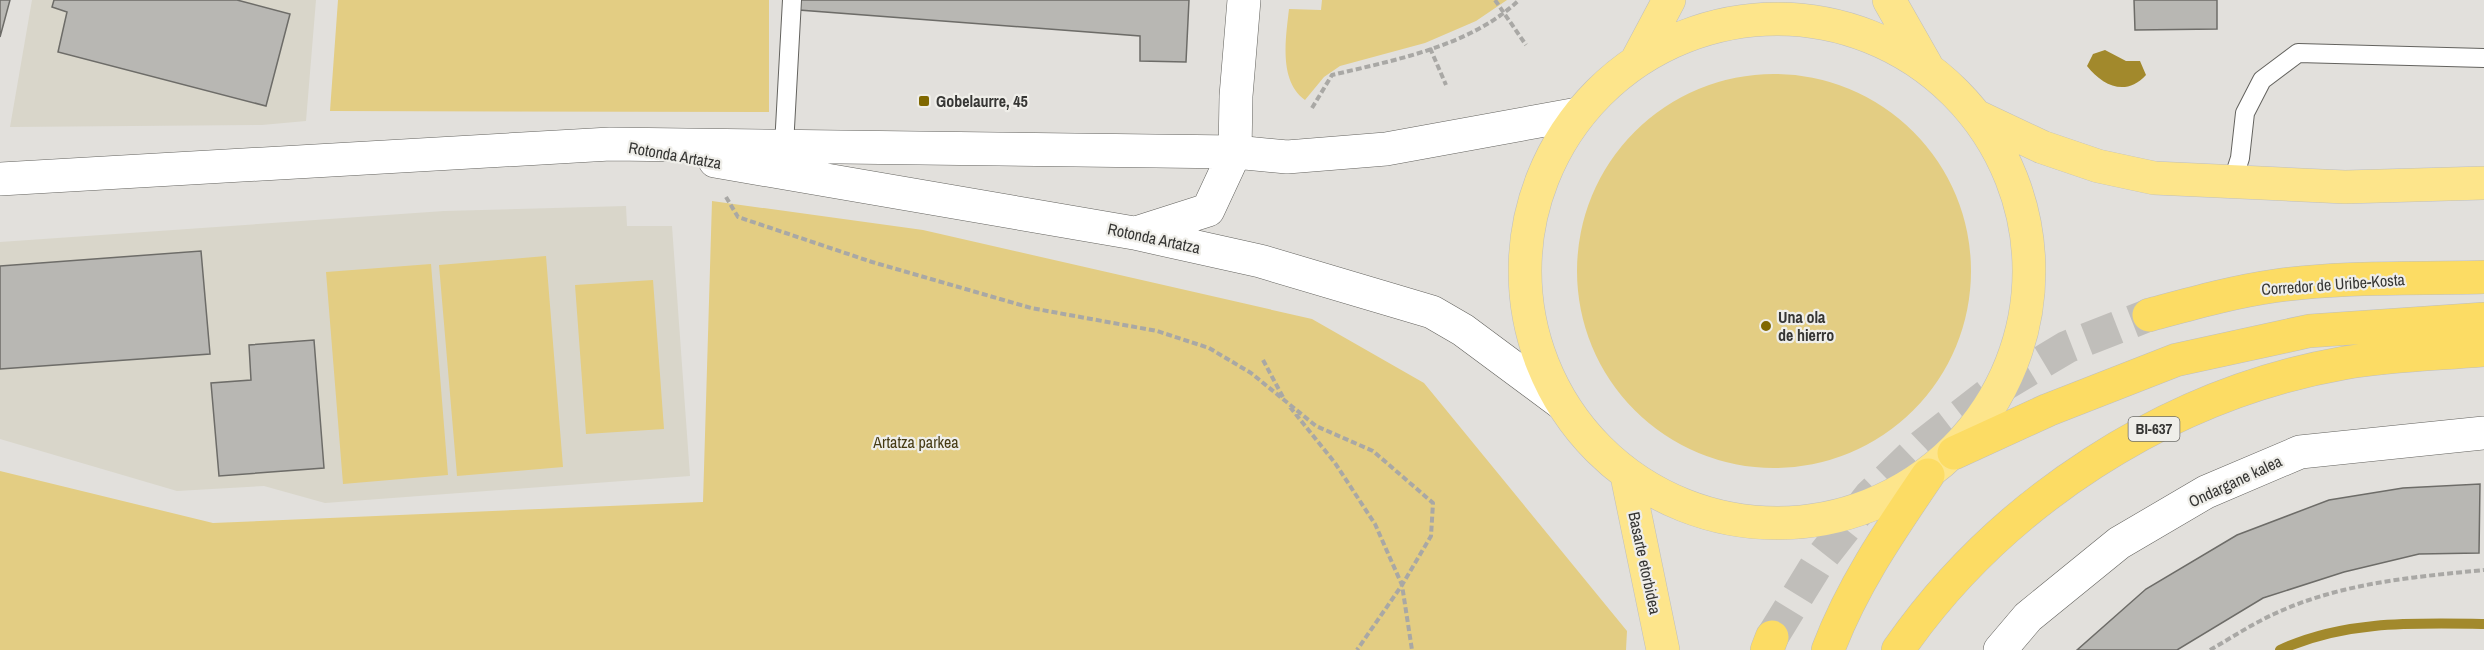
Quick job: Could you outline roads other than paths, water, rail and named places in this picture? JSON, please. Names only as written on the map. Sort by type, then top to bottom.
[{"type":"highway","name":"Corredor de Uribe-Kosta","points":[[2149,315],[2209,299],[2275,286],[2370,279],[2484,277]]},
{"type":"highway","points":[[1954,453],[2048,410],[2176,360],[2309,331],[2484,319]]},
{"type":"highway","name":"BI-637","points":[[1898,650],[1942,591],[1978,554],[2026,511],[2078,473],[2137,437],[2202,406],[2274,379],[2345,363],[2484,350]]},
{"type":"highway","points":[[1828,650],[1875,551],[1928,475]]},
{"type":"main road","points":[[1637,60],[1669,0]]},
{"type":"main road","points":[[1889,0],[1928,69]]},
{"type":"main road","name":"Rotonda Artatza","points":[[1762,19],[1806,20],[1850,29],[1891,46],[1928,69],[1954,91],[1976,116],[1998,150],[2015,188],[2026,227],[2029,279],[2027,309],[2018,349],[2002,387],[1981,422],[1954,453],[1928,475],[1872,507],[1810,523],[1746,523],[1684,507],[1627,476],[1590,442],[1560,402],[1541,363],[1528,320],[1524,277],[1527,233],[1537,190],[1554,150],[1578,114],[1605,85],[1637,60],[1676,39],[1718,25],[1762,19]]},
{"type":"main road","points":[[1976,116],[2042,147],[2098,166],[2154,178],[2345,187],[2484,183]]},
{"type":"main road","name":"Basarte etorbidea","points":[[1627,476],[1663,650]]},
{"type":"street","points":[[1134,233],[1208,210],[1235,152],[1236,96],[1244,0]]},
{"type":"street","name":"Rotonda Artatza","points":[[610,144],[1235,152],[1287,157],[1386,149],[1578,114]]},
{"type":"street","name":"Rotonda Artatza","points":[[610,144],[699,157],[1134,233],[1260,261],[1432,312],[1463,330],[1560,402]]},
{"type":"street","points":[[0,179],[610,144]]},
{"type":"street","name":"Ondargane kalea","points":[[2000,650],[2028,617],[2119,543],[2206,492],[2300,452],[2484,433]]},
{"type":"lane","points":[[784,146],[792,0]]},
{"type":"lane","points":[[2232,183],[2240,158],[2246,113],[2262,80],[2298,53],[2484,58]]},
{"type":"waterway","points":[[2280,650],[2304,640],[2354,628],[2432,623],[2484,624]]},
{"type":"tunnel","points":[[1772,637],[1819,561],[1870,496],[1923,445],[1990,393],[2067,347],[2149,315]]},
{"type":"place","name":"Gobelaurre, 45","points":[[924,101]]},
{"type":"place","name":"Una ola de hierro","points":[[1766,326]]},
{"type":"park label","name":"Artatza parkea","points":[[916,442]]}]
